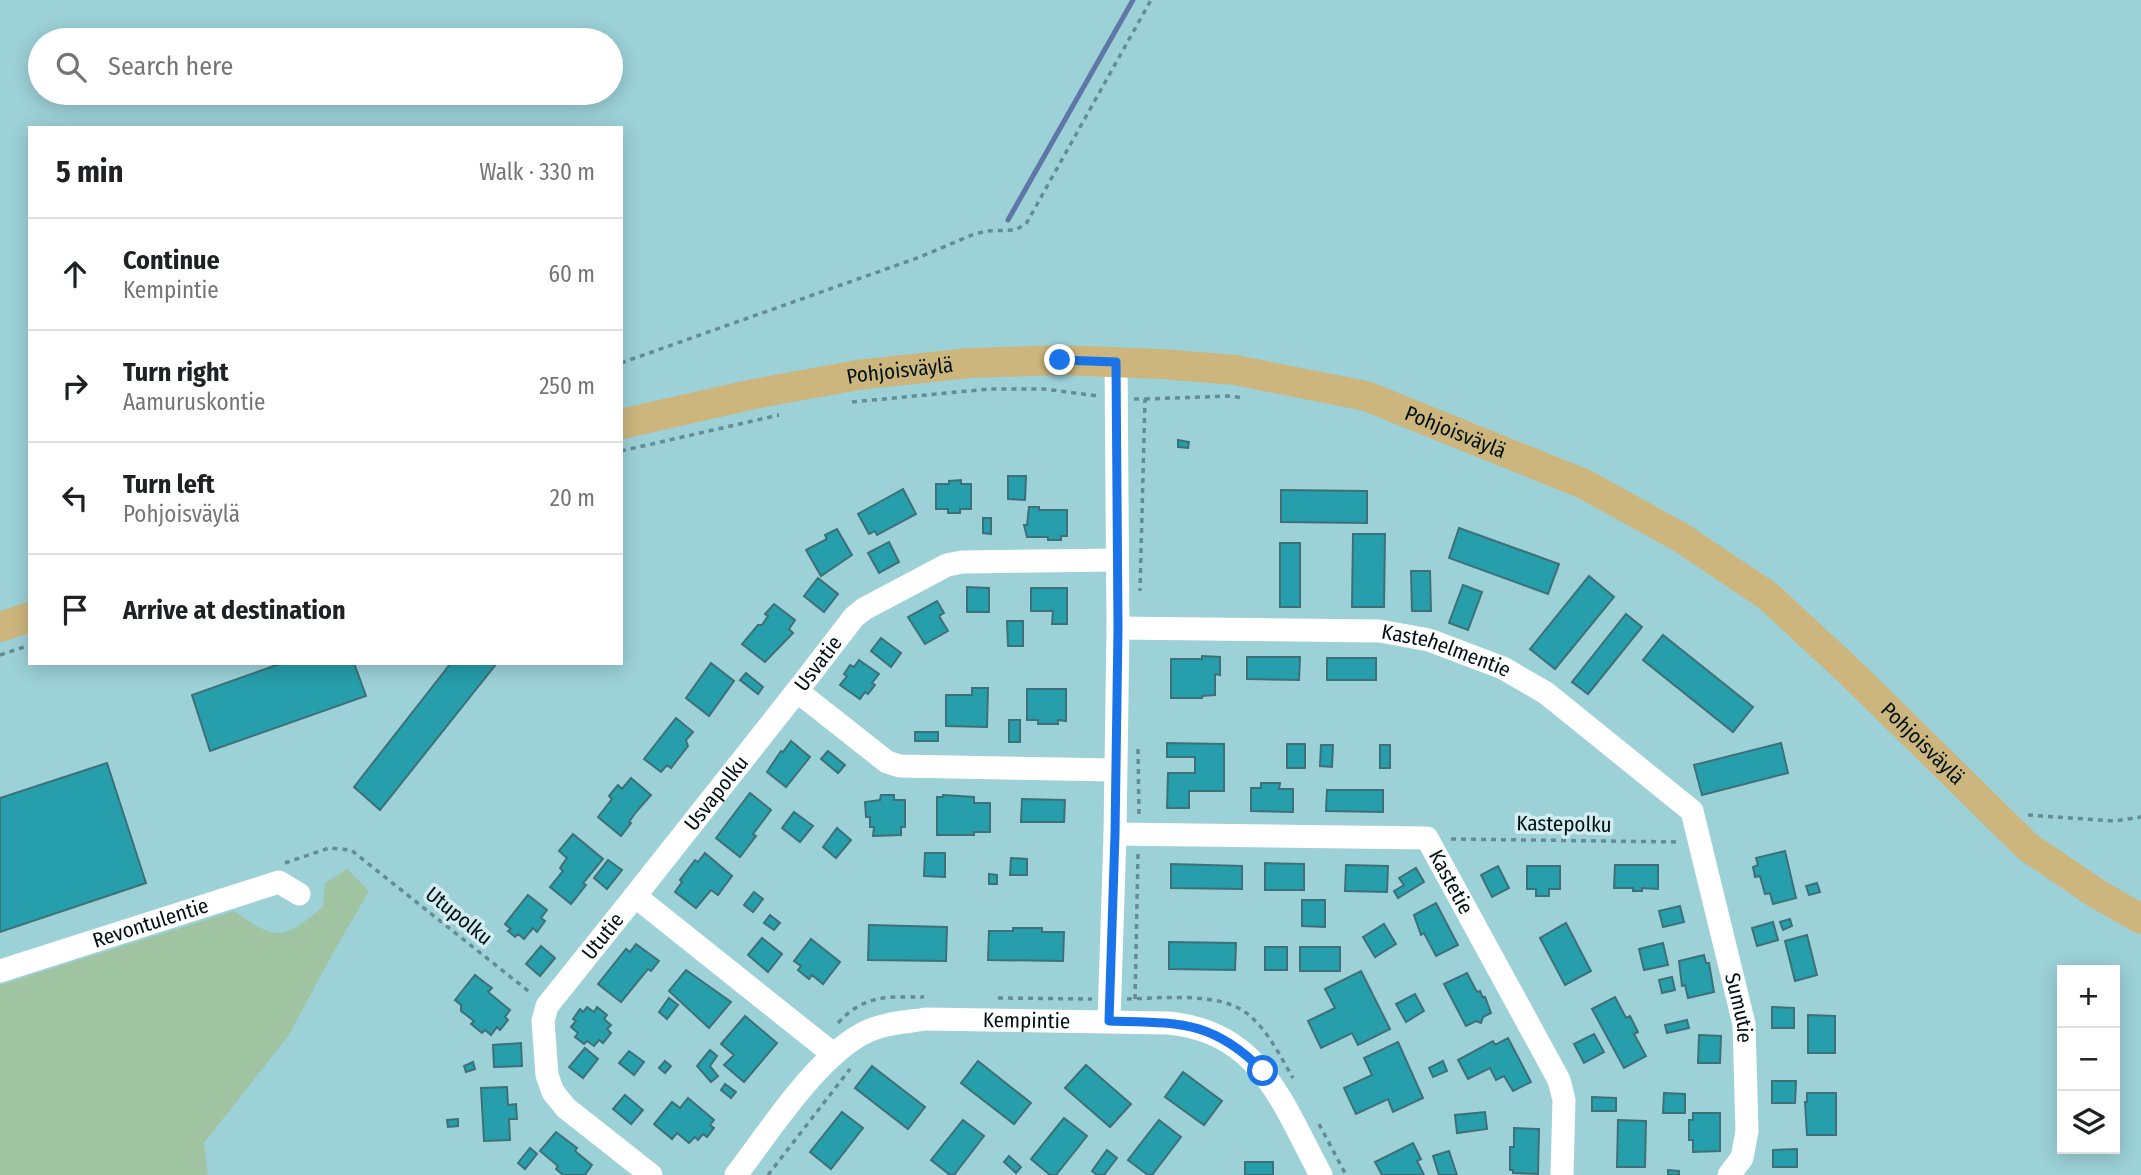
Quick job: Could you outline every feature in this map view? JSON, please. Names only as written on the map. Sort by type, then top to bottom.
[{"type":"main road","name":"Pohjoisväylä","points":[[623,424],[754,394],[858,375],[969,363],[1060,360],[1235,370],[1366,396],[1584,484],[1680,537],[1768,596],[1851,673],[2028,847],[2096,893],[2141,919]]},
{"type":"main road","points":[[0,627],[28,618]]},
{"type":"street","points":[[1110,1010],[1118,628],[1116,362]]},
{"type":"street","name":"Usvatie","points":[[1115,771],[900,766],[887,762],[797,691],[854,617],[864,609],[947,565],[962,562],[1117,560]]},
{"type":"street","name":"Kastehelmentie","points":[[1118,628],[1380,631],[1429,640],[1503,668],[1546,693],[1692,811],[1701,842]]},
{"type":"street","name":"Usvapolku","points":[[635,896],[797,691]]},
{"type":"street","name":"Kastetie","points":[[1115,834],[1427,838],[1559,1080],[1564,1100],[1562,1175]]},
{"type":"street","name":"Sumutie","points":[[1701,842],[1744,1024],[1747,1131],[1742,1158],[1729,1175]]},
{"type":"street","name":"Revontulentie","points":[[0,971],[279,882],[299,894]]},
{"type":"street","name":"Ututie","points":[[547,1006],[635,896],[839,1049]]},
{"type":"street","points":[[547,1006],[543,1021],[547,1075],[553,1092],[566,1108],[650,1175]]},
{"type":"street","name":"Kempintie","points":[[839,1049],[867,1031],[926,1020],[1110,1010],[1192,1025],[1231,1042],[1263,1071],[1321,1175]]},
{"type":"street","points":[[736,1175],[814,1075],[839,1049]]},
{"type":"path","points":[[623,362],[920,257],[972,235],[986,231],[1015,230],[1026,224],[1151,0]]},
{"type":"path","points":[[1145,399],[1230,396],[1254,399]]},
{"type":"path","points":[[0,655],[28,646]]},
{"type":"path","points":[[1998,817],[2034,815],[2115,821],[2141,817]]},
{"type":"path","name":"Kastepolku","points":[[1427,838],[1701,842]]},
{"type":"path","name":"Utupolku","points":[[351,850],[547,1006]]},
{"type":"path","points":[[768,1175],[852,1066],[852,1058],[839,1049],[834,1028],[851,1010],[868,1000],[927,997]]},
{"type":"path","points":[[993,998],[1110,1010],[1190,998],[1224,1002],[1244,1012],[1263,1029],[1295,1082]]},
{"type":"path","points":[[1314,1115],[1346,1175]]},
{"type":"green space","points":[[347,869],[369,891],[289,1035],[204,1143],[208,1175],[0,1175],[0,985],[234,911],[270,932],[288,931],[323,907],[325,883]]},
{"type":"building","points":[[1178,440],[1189,442],[1188,448],[1178,447]]},
{"type":"building","points":[[1008,476],[1026,476],[1025,500],[1008,499]]},
{"type":"building","points":[[961,480],[961,484],[971,484],[971,509],[948,513],[948,509],[936,509],[936,484]]},
{"type":"building","points":[[903,489],[916,514],[877,535],[875,531],[869,534],[858,514]]},
{"type":"building","points":[[1281,490],[1367,491],[1367,523],[1281,522]]},
{"type":"building","points":[[1029,507],[1039,507],[1039,510],[1067,510],[1067,536],[1061,536],[1061,540],[1027,537],[1024,525],[1027,525]]},
{"type":"building","points":[[983,518],[991,518],[991,534],[983,533]]},
{"type":"building","points":[[1459,528],[1559,564],[1548,594],[1449,558]]},
{"type":"building","points":[[837,529],[852,555],[821,576],[806,550],[827,539],[825,535]]},
{"type":"building","points":[[1353,534],[1385,534],[1384,607],[1352,607]]},
{"type":"building","points":[[889,542],[899,562],[879,573],[868,553]]},
{"type":"building","points":[[1280,543],[1300,543],[1300,607],[1280,607]]},
{"type":"building","points":[[1411,571],[1430,571],[1431,611],[1412,611]]},
{"type":"building","points":[[1589,576],[1614,597],[1555,669],[1530,649]]},
{"type":"building","points":[[818,578],[838,594],[824,612],[804,596]]},
{"type":"building","points":[[1463,585],[1482,592],[1468,630],[1449,623]]},
{"type":"building","points":[[967,587],[989,588],[989,612],[967,612]]},
{"type":"building","points":[[1031,588],[1067,588],[1067,624],[1052,624],[1053,611],[1031,611]]},
{"type":"building","points":[[937,601],[944,613],[939,616],[948,631],[925,644],[908,617]]},
{"type":"building","points":[[774,604],[795,620],[789,629],[793,633],[765,662],[742,644],[758,625],[762,625],[768,616],[765,614]]},
{"type":"building","points":[[1626,614],[1642,627],[1588,694],[1572,682]]},
{"type":"building","points":[[1007,621],[1023,621],[1023,646],[1008,646]]},
{"type":"building","points":[[1663,635],[1753,707],[1733,732],[1643,660]]},
{"type":"building","points":[[881,638],[901,653],[891,667],[871,651]]},
{"type":"building","points":[[1202,656],[1220,657],[1220,675],[1215,674],[1215,695],[1202,698],[1171,698],[1171,659],[1202,659]]},
{"type":"building","points":[[1247,657],[1300,657],[1299,680],[1247,679]]},
{"type":"building","points":[[1327,658],[1376,658],[1376,680],[1327,680]]},
{"type":"building","points":[[859,660],[879,674],[872,683],[875,685],[860,699],[840,685],[847,676],[844,674],[850,665],[854,667]]},
{"type":"building","points":[[711,663],[734,681],[709,716],[686,698]]},
{"type":"building","points":[[276,665],[355,665],[366,696],[210,751],[192,695]]},
{"type":"building","points":[[449,665],[495,665],[380,810],[354,787]]},
{"type":"building","points":[[746,673],[763,687],[758,694],[740,680]]},
{"type":"building","points":[[972,688],[988,688],[987,727],[946,726],[946,695],[972,695]]},
{"type":"building","points":[[1027,689],[1066,689],[1066,721],[1058,720],[1058,724],[1038,724],[1038,720],[1027,720]]},
{"type":"building","points":[[676,718],[693,732],[686,740],[688,746],[671,768],[667,765],[661,772],[644,759]]},
{"type":"building","points":[[1009,720],[1020,720],[1020,742],[1009,742]]},
{"type":"building","points":[[915,732],[938,732],[938,741],[915,741]]},
{"type":"building","points":[[791,741],[810,757],[786,787],[767,772]]},
{"type":"building","points":[[1167,743],[1224,744],[1224,791],[1189,791],[1189,808],[1167,808],[1168,773],[1195,773],[1195,757],[1167,757]]},
{"type":"building","points":[[1781,743],[1788,773],[1702,795],[1694,765]]},
{"type":"building","points":[[1287,744],[1305,744],[1305,768],[1287,768]]},
{"type":"building","points":[[1321,745],[1333,745],[1332,767],[1320,766]]},
{"type":"building","points":[[1380,745],[1390,745],[1390,768],[1380,768]]},
{"type":"building","points":[[828,751],[845,765],[838,773],[821,759]]},
{"type":"building","points":[[107,763],[146,883],[0,932],[0,798]]},
{"type":"building","points":[[631,778],[651,795],[621,836],[598,817],[612,799],[609,796],[618,785],[622,789]]},
{"type":"building","points":[[1261,783],[1280,783],[1279,789],[1293,789],[1293,812],[1251,811],[1251,788],[1261,788]]},
{"type":"building","points":[[1327,790],[1383,790],[1383,812],[1326,811]]},
{"type":"building","points":[[750,793],[771,810],[740,857],[716,838]]},
{"type":"building","points":[[881,795],[894,795],[894,800],[905,800],[905,827],[901,827],[901,835],[873,836],[874,827],[870,827],[870,817],[866,817],[865,802],[880,800]]},
{"type":"building","points":[[937,797],[974,797],[974,803],[990,803],[990,832],[937,835]]},
{"type":"building","points":[[1022,799],[1065,800],[1064,822],[1021,822]]},
{"type":"building","points":[[794,812],[813,826],[800,842],[782,828]]},
{"type":"building","points":[[837,828],[851,840],[836,858],[823,847]]},
{"type":"building","points":[[573,834],[603,859],[583,883],[586,885],[571,904],[550,887],[563,871],[560,868],[567,858],[559,851]]},
{"type":"building","points":[[1785,851],[1796,898],[1773,904],[1770,893],[1765,894],[1760,876],[1755,877],[1753,867],[1758,865],[1756,858]]},
{"type":"building","points":[[705,853],[732,876],[718,895],[711,890],[696,908],[675,892],[682,882],[680,880],[695,860],[698,862]]},
{"type":"building","points":[[925,853],[945,853],[945,877],[924,876]]},
{"type":"building","points":[[1011,858],[1027,859],[1027,875],[1010,875]]},
{"type":"building","points":[[608,860],[622,870],[607,889],[594,878]]},
{"type":"building","points":[[1265,863],[1304,864],[1304,890],[1265,890]]},
{"type":"building","points":[[1171,864],[1242,866],[1242,889],[1171,888]]},
{"type":"building","points":[[1346,865],[1388,866],[1387,892],[1345,891]]},
{"type":"building","points":[[1615,865],[1658,865],[1658,889],[1642,888],[1642,891],[1633,891],[1633,888],[1614,888]]},
{"type":"building","points":[[1498,866],[1509,888],[1492,897],[1481,875]]},
{"type":"building","points":[[1527,866],[1560,866],[1560,889],[1549,889],[1549,896],[1536,896],[1536,889],[1527,889]]},
{"type":"building","points":[[1416,868],[1424,882],[1398,898],[1394,891],[1404,885],[1399,878]]},
{"type":"building","points":[[989,874],[997,875],[997,884],[989,884]]},
{"type":"building","points":[[1817,883],[1820,892],[1809,895],[1806,886]]},
{"type":"building","points":[[754,892],[763,899],[753,912],[744,905]]},
{"type":"building","points":[[528,895],[547,910],[541,918],[545,921],[537,932],[533,928],[524,939],[518,934],[515,937],[505,924]]},
{"type":"building","points":[[1302,900],[1325,900],[1325,927],[1302,926]]},
{"type":"building","points":[[1436,903],[1458,945],[1436,956],[1424,933],[1421,935],[1414,915]]},
{"type":"building","points":[[1680,906],[1684,922],[1663,927],[1659,911]]},
{"type":"building","points":[[770,915],[780,923],[774,930],[764,923]]},
{"type":"building","points":[[1790,919],[1792,926],[1783,930],[1780,922]]},
{"type":"building","points":[[1773,922],[1778,940],[1757,946],[1752,928]]},
{"type":"building","points":[[1566,923],[1591,971],[1565,985],[1540,938]]},
{"type":"building","points":[[1384,924],[1396,944],[1375,957],[1363,937]]},
{"type":"building","points":[[869,925],[947,927],[946,961],[868,960]]},
{"type":"building","points":[[1013,928],[1042,928],[1042,932],[1064,932],[1063,961],[988,960],[989,931],[1013,931]]},
{"type":"building","points":[[1807,935],[1817,975],[1795,981],[1785,941]]},
{"type":"building","points":[[762,938],[782,954],[768,972],[748,955]]},
{"type":"building","points":[[811,939],[840,962],[823,984],[812,975],[809,979],[798,970],[801,966],[794,961]]},
{"type":"building","points":[[1169,942],[1236,943],[1235,970],[1169,969]]},
{"type":"building","points":[[1663,943],[1668,965],[1644,970],[1639,949]]},
{"type":"building","points":[[636,944],[659,961],[651,971],[648,969],[621,1002],[598,984],[626,949],[630,952]]},
{"type":"building","points":[[541,946],[555,958],[540,976],[526,964]]},
{"type":"building","points":[[1265,947],[1287,947],[1287,970],[1265,970]]},
{"type":"building","points":[[1300,947],[1340,947],[1340,971],[1300,971]]},
{"type":"building","points":[[1704,955],[1706,963],[1709,963],[1714,992],[1688,998],[1685,985],[1682,986],[1679,961]]},
{"type":"building","points":[[686,970],[731,1002],[709,1028],[669,991]]},
{"type":"building","points":[[1361,971],[1390,1029],[1358,1045],[1352,1033],[1321,1048],[1308,1021],[1335,1008],[1325,989]]},
{"type":"building","points":[[1467,973],[1477,992],[1480,991],[1483,998],[1485,997],[1491,1013],[1483,1017],[1481,1023],[1476,1021],[1466,1026],[1444,984]]},
{"type":"building","points":[[475,975],[492,988],[488,992],[510,1010],[505,1017],[508,1020],[500,1030],[497,1027],[491,1035],[485,1030],[482,1033],[471,1024],[474,1021],[461,1011],[461,1005],[455,1000]]},
{"type":"building","points":[[1672,977],[1675,990],[1662,993],[1659,980]]},
{"type":"building","points":[[1415,994],[1424,1011],[1406,1022],[1396,1004]]},
{"type":"building","points":[[1615,997],[1626,1018],[1630,1016],[1638,1032],[1634,1034],[1646,1056],[1624,1068],[1592,1009]]},
{"type":"building","points":[[669,998],[678,1005],[667,1019],[659,1012]]},
{"type":"building","points":[[587,1007],[594,1012],[597,1007],[607,1015],[604,1019],[611,1025],[607,1029],[611,1033],[603,1043],[599,1040],[594,1046],[587,1041],[584,1044],[575,1037],[578,1033],[571,1027],[580,1009],[583,1012]]},
{"type":"building","points":[[1772,1007],[1794,1008],[1794,1028],[1772,1028]]},
{"type":"building","points":[[1808,1015],[1835,1016],[1835,1053],[1808,1053]]},
{"type":"building","points":[[745,1016],[777,1043],[744,1082],[724,1065],[734,1055],[721,1044]]},
{"type":"building","points":[[1687,1020],[1689,1028],[1667,1033],[1665,1025]]},
{"type":"building","points":[[1594,1034],[1604,1052],[1584,1063],[1574,1044]]},
{"type":"building","points":[[1699,1035],[1721,1036],[1720,1063],[1698,1063]]},
{"type":"building","points":[[1508,1038],[1531,1082],[1513,1091],[1504,1076],[1496,1080],[1490,1068],[1468,1079],[1458,1060],[1493,1041],[1495,1045]]},
{"type":"building","points":[[1398,1042],[1423,1098],[1393,1112],[1388,1099],[1356,1114],[1344,1088],[1372,1075],[1364,1058]]},
{"type":"building","points":[[521,1043],[522,1066],[494,1067],[493,1045]]},
{"type":"building","points":[[585,1048],[598,1059],[583,1078],[569,1067]]},
{"type":"building","points":[[710,1050],[717,1056],[710,1066],[718,1076],[711,1082],[697,1066]]},
{"type":"building","points":[[629,1051],[644,1062],[634,1075],[619,1063]]},
{"type":"building","points":[[665,1061],[671,1066],[665,1073],[659,1068]]},
{"type":"building","points":[[978,1061],[1031,1103],[1014,1124],[961,1083]]},
{"type":"building","points":[[1443,1061],[1447,1071],[1433,1077],[1429,1068]]},
{"type":"building","points":[[473,1062],[475,1069],[466,1072],[464,1066]]},
{"type":"building","points":[[1086,1065],[1131,1104],[1110,1127],[1065,1088]]},
{"type":"building","points":[[872,1066],[925,1107],[908,1129],[855,1088]]},
{"type":"building","points":[[1183,1072],[1222,1101],[1204,1125],[1165,1097]]},
{"type":"building","points":[[1772,1081],[1796,1081],[1795,1103],[1772,1103]]},
{"type":"building","points":[[725,1084],[736,1092],[731,1098],[721,1090]]},
{"type":"building","points":[[507,1087],[508,1105],[516,1104],[517,1119],[509,1119],[510,1140],[484,1141],[481,1088]]},
{"type":"building","points":[[1664,1093],[1685,1094],[1685,1113],[1663,1113]]},
{"type":"building","points":[[1807,1093],[1836,1093],[1836,1135],[1807,1135]]},
{"type":"building","points":[[625,1095],[643,1110],[631,1124],[613,1109]]},
{"type":"building","points":[[1592,1097],[1616,1098],[1616,1111],[1592,1111]]},
{"type":"building","points":[[688,1098],[714,1120],[710,1125],[714,1128],[707,1137],[703,1134],[698,1140],[695,1137],[689,1143],[677,1133],[672,1139],[654,1124],[672,1102],[680,1108]]},
{"type":"building","points":[[842,1112],[863,1128],[831,1169],[810,1152]]},
{"type":"building","points":[[1485,1112],[1487,1129],[1457,1133],[1455,1115]]},
{"type":"building","points":[[1693,1113],[1720,1113],[1720,1151],[1693,1152],[1693,1140],[1689,1140],[1689,1120],[1693,1120]]},
{"type":"building","points":[[1064,1118],[1087,1136],[1056,1175],[1050,1175],[1031,1159]]},
{"type":"building","points":[[458,1119],[458,1126],[448,1127],[447,1120]]},
{"type":"building","points":[[963,1120],[984,1136],[954,1175],[950,1175],[931,1160]]},
{"type":"building","points":[[1159,1120],[1181,1137],[1152,1175],[1148,1175],[1128,1160]]},
{"type":"building","points":[[1618,1120],[1646,1121],[1645,1167],[1617,1167]]},
{"type":"building","points":[[1514,1128],[1539,1129],[1538,1174],[1513,1173],[1513,1170],[1510,1170],[1510,1147],[1514,1147]]},
{"type":"building","points":[[556,1132],[577,1148],[575,1151],[592,1165],[585,1175],[563,1175],[556,1169],[558,1166],[540,1151]]},
{"type":"building","points":[[1413,1143],[1421,1159],[1417,1161],[1424,1175],[1382,1175],[1375,1162]]},
{"type":"building","points":[[530,1148],[537,1154],[525,1169],[518,1163]]},
{"type":"building","points":[[1797,1149],[1797,1167],[1773,1167],[1773,1150]]},
{"type":"building","points":[[1107,1150],[1117,1158],[1104,1175],[1097,1175],[1092,1171]]},
{"type":"building","points":[[1449,1151],[1457,1175],[1439,1175],[1433,1156]]},
{"type":"building","points":[[1009,1156],[1021,1167],[1016,1173],[1004,1162]]},
{"type":"building","points":[[1245,1162],[1273,1162],[1273,1175],[1245,1175]]},
{"type":"building","points":[[1668,1170],[1679,1171],[1679,1175],[1668,1175]]},
{"type":"waterway","points":[[1008,220],[1133,0]]},
{"type":"route","points":[[1060,360],[1116,362],[1118,628],[1109,1021],[1192,1025],[1231,1042],[1263,1071]]}]
